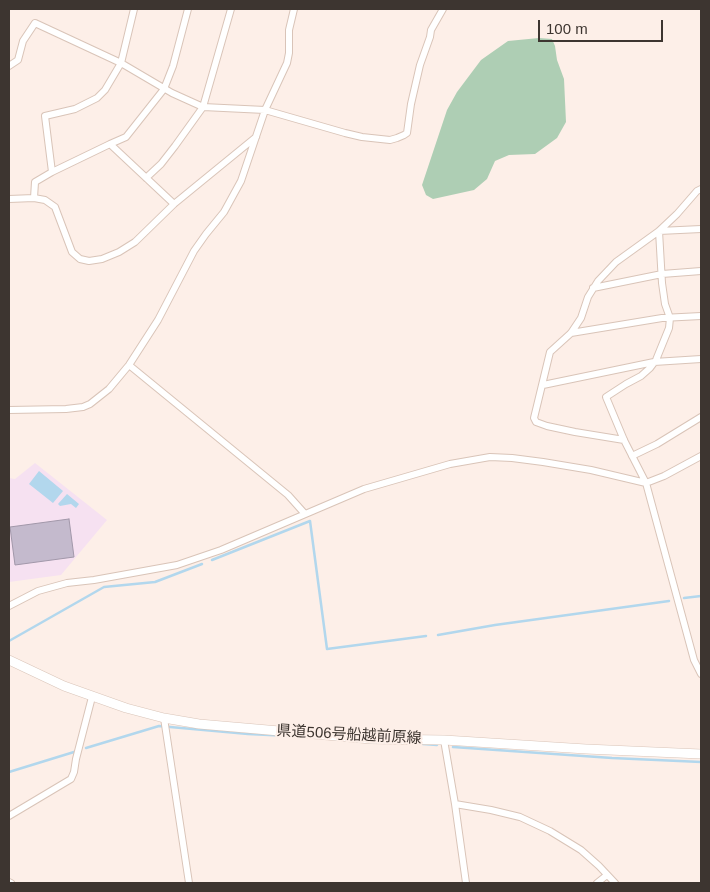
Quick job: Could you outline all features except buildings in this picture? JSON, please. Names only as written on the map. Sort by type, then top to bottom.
[{"type":"main road","name":"県道506号船越前原線","points":[[9,660],[92,697],[164,718],[199,724],[371,738],[444,740],[577,749],[701,754]]},
{"type":"street","points":[[52,172],[45,116],[75,109],[97,98],[105,90],[122,63],[134,9]]},
{"type":"street","points":[[34,198],[35,182],[126,137],[164,89],[174,66],[188,9]]},
{"type":"street","points":[[146,178],[161,164],[203,107],[231,9]]},
{"type":"street","points":[[9,410],[66,410],[83,407],[90,404],[109,389],[129,365],[158,320],[194,251],[224,212],[241,181],[266,110],[287,63],[294,9]]},
{"type":"street","points":[[9,66],[18,60],[23,41],[35,23],[122,63],[164,89],[203,107],[266,110],[362,137],[390,140],[404,136],[407,133],[414,88],[420,65],[431,30],[443,9]]},
{"type":"street","points":[[9,199],[34,198],[45,200],[55,207],[72,252],[88,261],[102,258],[119,252],[135,242],[174,204],[257,136]]},
{"type":"street","points":[[110,144],[174,204]]},
{"type":"street","points":[[624,440],[565,430],[536,422],[534,418],[550,352],[570,333],[580,318],[593,288],[616,262],[659,231],[677,214],[697,190],[701,189]]},
{"type":"street","points":[[659,231],[701,229]]},
{"type":"street","points":[[659,231],[665,304],[670,318],[669,328],[654,362],[641,376],[606,397],[624,440],[646,483],[694,660],[701,674]]},
{"type":"street","points":[[593,288],[662,274],[701,271]]},
{"type":"street","points":[[570,333],[662,318],[701,316]]},
{"type":"street","points":[[543,385],[654,362],[701,359]]},
{"type":"street","points":[[129,365],[288,495],[305,514]]},
{"type":"street","points":[[632,456],[657,444],[701,417]]},
{"type":"street","points":[[9,606],[38,591],[67,583],[177,565],[221,550],[364,490],[450,464],[490,457],[520,459],[591,470],[646,483],[664,476],[701,456]]},
{"type":"street","points":[[9,816],[70,779],[74,772],[92,697]]},
{"type":"street","points":[[164,718],[189,883]]},
{"type":"street","points":[[444,740],[466,883]]},
{"type":"street","points":[[455,804],[520,817],[550,831],[581,850],[615,883]]},
{"type":"street","points":[[597,883],[607,875]]},
{"type":"shaded area","points":[[35,463],[107,520],[61,575],[9,582],[9,478],[15,479]]},
{"type":"green space","points":[[539,38],[552,39],[564,79],[566,122],[557,138],[535,154],[509,155],[495,161],[487,179],[474,190],[433,199],[426,195],[422,185],[447,110],[457,92],[481,60],[508,41]]},
{"type":"water","points":[[39,471],[63,491],[53,503],[29,484]]},
{"type":"water","points":[[67,494],[79,504],[76,508],[71,504],[60,506],[58,504]]},
{"type":"waterway","points":[[212,560],[310,521],[327,649],[426,636]]},
{"type":"waterway","points":[[9,641],[104,587],[155,582],[202,564]]},
{"type":"waterway","points":[[684,598],[701,596]]},
{"type":"waterway","points":[[438,635],[495,625],[669,601]]},
{"type":"waterway","points":[[86,748],[159,726],[290,736]]},
{"type":"waterway","points":[[423,744],[437,745]]},
{"type":"waterway","points":[[453,747],[701,762]]},
{"type":"waterway","points":[[9,772],[74,752]]}]
